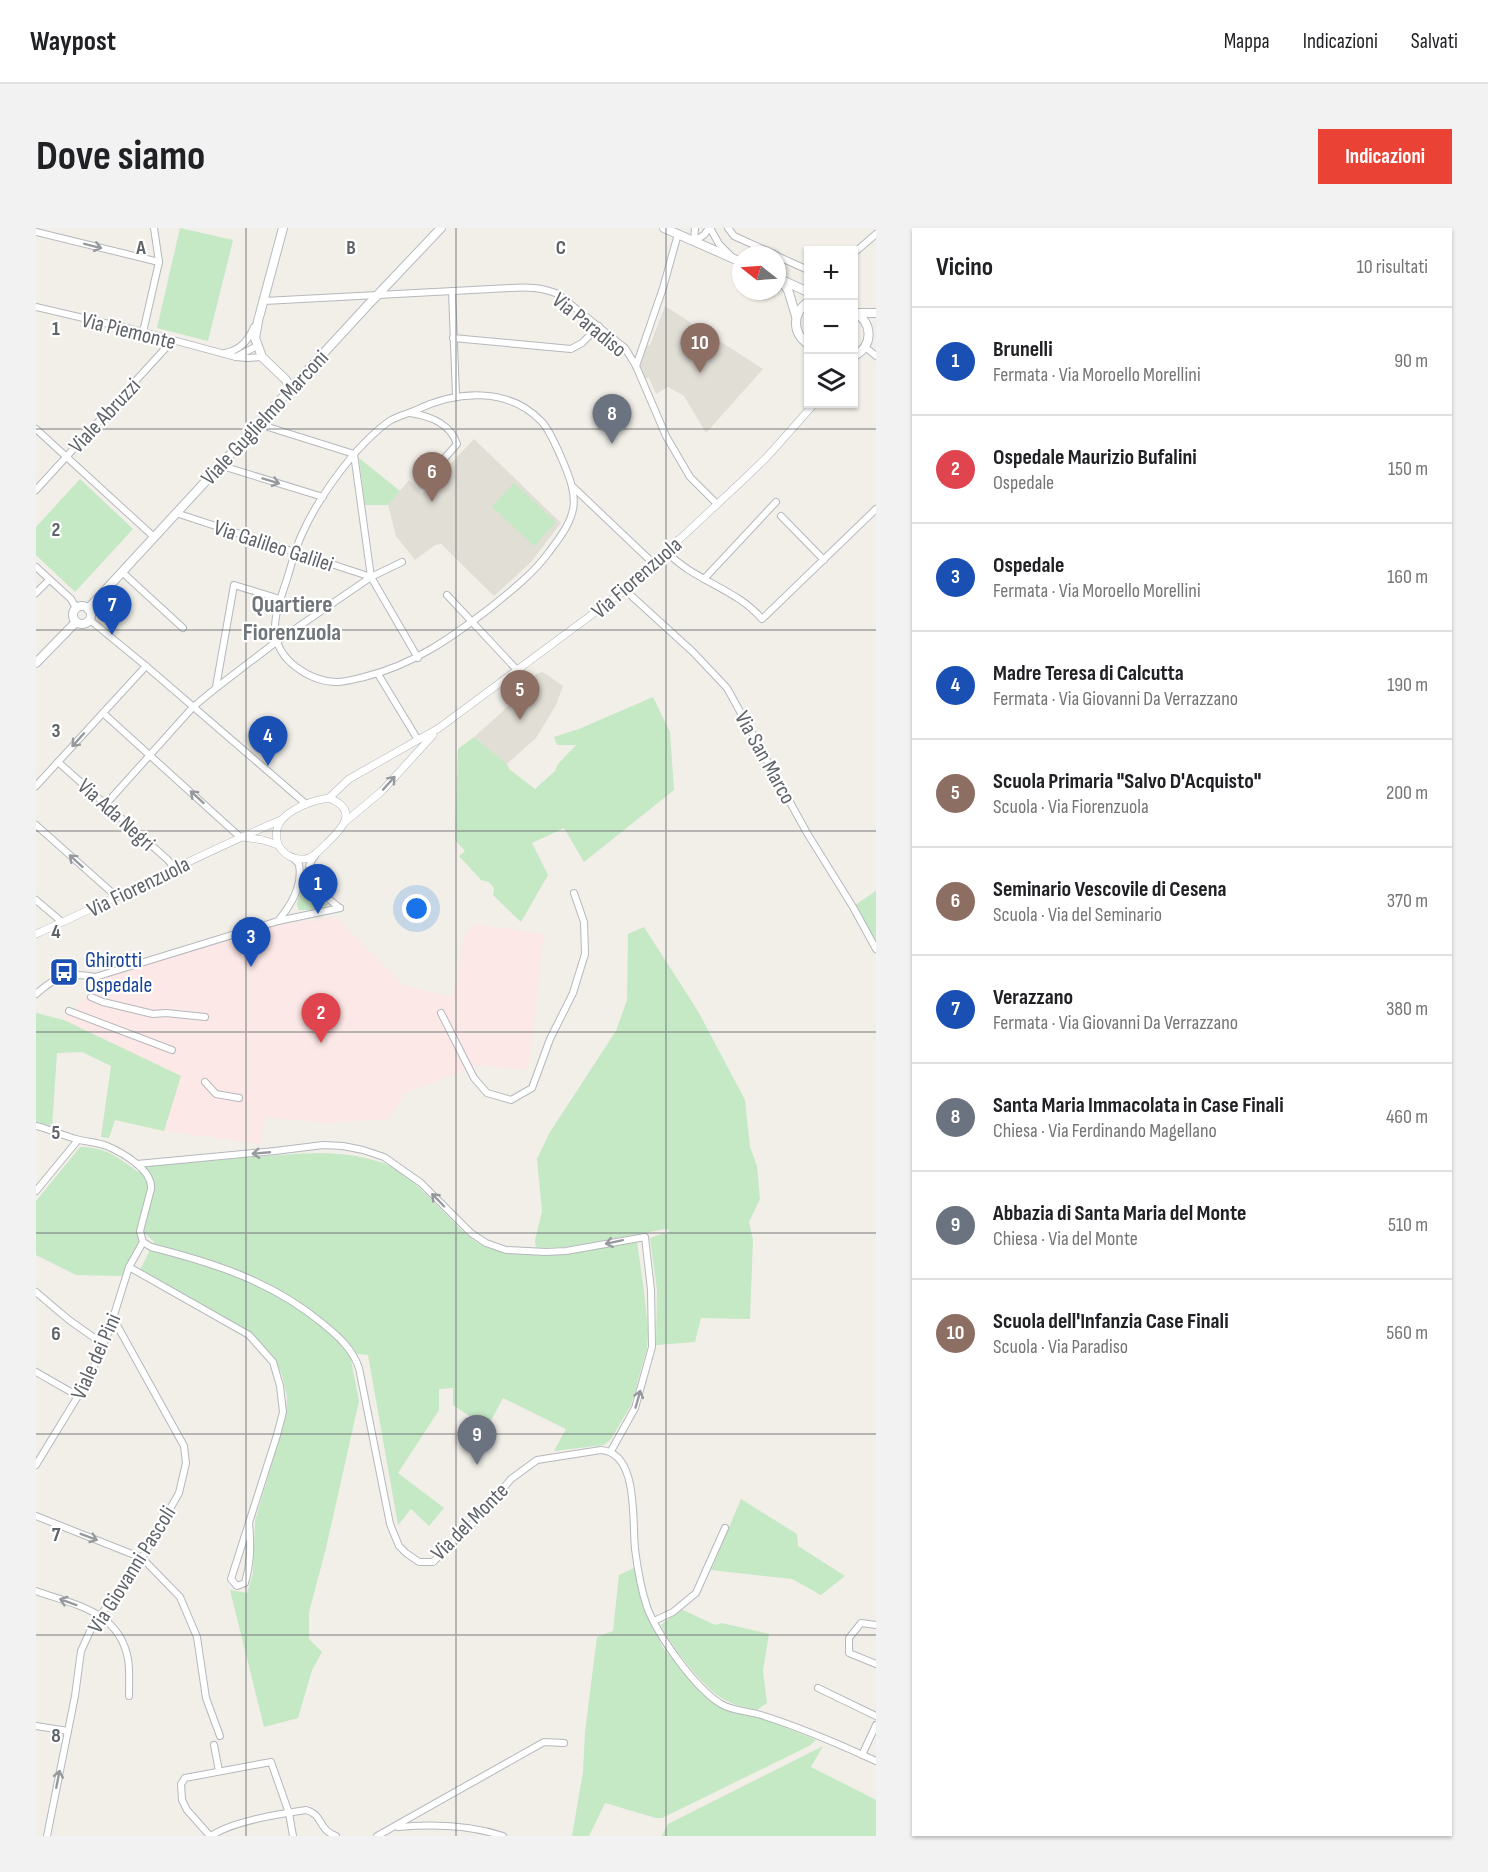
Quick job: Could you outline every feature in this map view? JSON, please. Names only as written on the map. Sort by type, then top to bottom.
[{"type":"main road","points":[[283,228],[255,338],[264,359],[291,387]]},
{"type":"main road","name":"Viale Guglielmo Marconi","points":[[88,609],[377,294],[441,228]]},
{"type":"main road","points":[[664,228],[732,258]]},
{"type":"main road","points":[[786,282],[804,290]]},
{"type":"main road","points":[[786,288],[796,316]]},
{"type":"main road","points":[[804,305],[796,316],[795,323],[804,341]]},
{"type":"main road","points":[[858,312],[876,313]]},
{"type":"main road","points":[[858,315],[867,324],[869,338]]},
{"type":"main road","points":[[856,354],[865,347],[876,330]]},
{"type":"main road","points":[[83,606],[88,609],[91,614],[90,620],[84,624],[76,622],[73,613],[76,608],[83,606]]},
{"type":"main road","points":[[36,663],[76,622]]},
{"type":"street","points":[[143,332],[159,262],[154,228]]},
{"type":"street","points":[[694,241],[695,228]]},
{"type":"street","points":[[694,241],[704,235],[709,228],[719,244],[732,256]]},
{"type":"street","points":[[728,228],[734,236],[756,246]]},
{"type":"street","points":[[36,232],[159,262]]},
{"type":"street","points":[[636,366],[663,288],[678,234]]},
{"type":"street","points":[[858,250],[876,234]]},
{"type":"street","points":[[786,260],[804,268]]},
{"type":"street","name":"Via Paradiso","points":[[264,301],[518,287],[543,288],[558,294],[624,348],[636,366],[666,436],[690,477],[717,504]]},
{"type":"street","points":[[452,291],[456,396]]},
{"type":"street","name":"Via Piemonte","points":[[36,307],[236,357],[264,359]]},
{"type":"street","points":[[222,353],[240,347],[258,321]]},
{"type":"street","points":[[453,338],[571,349],[582,343],[599,326]]},
{"type":"street","name":"Viale Abruzzi","points":[[36,490],[171,341]]},
{"type":"street","points":[[236,357],[257,346]]},
{"type":"street","points":[[865,347],[876,356]]},
{"type":"street","points":[[483,394],[507,400],[529,411],[543,423],[558,448],[573,486],[575,502],[572,514],[548,555],[512,591],[418,658],[378,674],[338,682],[316,679],[294,665],[277,642],[276,612],[302,534],[337,474],[371,436],[389,421],[456,396],[483,394]]},
{"type":"street","name":"Via Fiorenzuola","points":[[329,798],[349,779],[439,728],[625,590],[766,457],[810,408]]},
{"type":"street","points":[[409,413],[436,419],[447,428],[457,444],[429,476]]},
{"type":"street","points":[[259,422],[268,427],[354,454]]},
{"type":"street","points":[[36,429],[154,537]]},
{"type":"street","points":[[354,454],[371,577],[418,658]]},
{"type":"street","points":[[219,465],[323,497]]},
{"type":"street","points":[[573,486],[654,564]]},
{"type":"street","points":[[704,579],[776,502]]},
{"type":"street","points":[[667,552],[688,570],[750,606],[762,619],[876,509]]},
{"type":"street","name":"Via Galileo Galilei","points":[[176,513],[371,577]]},
{"type":"street","points":[[781,516],[824,560]]},
{"type":"street","points":[[106,804],[193,707],[216,688],[277,642],[371,577],[402,562]]},
{"type":"street","points":[[36,567],[71,599],[76,608]]},
{"type":"street","points":[[122,572],[183,628]]},
{"type":"street","points":[[36,593],[49,580]]},
{"type":"street","points":[[216,688],[234,585],[280,599]]},
{"type":"street","name":"Via San Marco","points":[[625,590],[693,652],[727,688],[807,832],[876,949]]},
{"type":"street","points":[[447,595],[517,670]]},
{"type":"street","points":[[90,620],[306,804]]},
{"type":"street","points":[[36,786],[146,666]]},
{"type":"street","points":[[378,674],[418,740]]},
{"type":"street","points":[[103,713],[240,837],[263,840],[278,845],[299,864],[300,877],[294,899],[278,921]]},
{"type":"street","name":"Via Fiorenzuola","points":[[345,822],[382,791],[439,728]]},
{"type":"street","name":"Via Ada Negri","points":[[58,762],[168,860],[174,868]]},
{"type":"street","points":[[278,845],[276,834],[281,820],[306,804],[329,798],[341,804],[345,822],[342,829],[310,858],[300,860],[291,857]]},
{"type":"street","name":"Via Fiorenzuola","points":[[36,934],[240,837],[281,820]]},
{"type":"street","points":[[36,825],[117,897]]},
{"type":"street","points":[[319,851],[308,868],[309,875],[319,891]]},
{"type":"street","points":[[36,994],[60,976],[80,974],[95,977],[278,921],[340,908],[300,877]]},
{"type":"street","points":[[441,1013],[474,1078],[487,1093],[511,1100],[532,1088],[550,1039],[573,993],[585,954],[584,922],[574,893]]},
{"type":"street","points":[[294,899],[298,912],[304,915]]},
{"type":"street","points":[[36,900],[62,922]]},
{"type":"street","points":[[91,997],[153,1014],[166,1012],[205,1017]]},
{"type":"street","points":[[69,1011],[172,1050]]},
{"type":"street","points":[[205,1082],[216,1094],[238,1098]]},
{"type":"street","points":[[36,1126],[78,1140],[108,1146],[137,1164],[148,1174],[152,1184],[140,1231],[143,1242]]},
{"type":"street","points":[[36,1191],[78,1140]]},
{"type":"street","points":[[137,1164],[276,1152],[323,1145],[343,1146],[363,1149],[384,1156],[421,1183],[471,1233],[486,1243],[506,1250],[566,1251],[645,1238],[651,1290],[652,1347],[635,1408],[611,1451],[620,1458],[632,1496],[635,1550],[647,1607],[666,1645],[704,1690],[723,1706],[761,1715],[876,1761]]},
{"type":"street","name":"Viale dei Pini","points":[[36,1465],[78,1396],[103,1344],[129,1267],[143,1242]]},
{"type":"street","name":"Via del Monte","points":[[143,1242],[151,1247],[214,1265],[274,1290],[314,1317],[346,1345],[355,1357],[359,1368],[385,1501],[394,1534],[406,1553],[419,1562],[426,1563],[436,1560],[481,1515],[511,1479],[537,1460],[601,1450],[611,1451]]},
{"type":"street","points":[[129,1267],[249,1335],[273,1362],[280,1386],[283,1412],[278,1435],[249,1522],[231,1579],[237,1586],[245,1582],[250,1567],[252,1549],[249,1522]]},
{"type":"street","points":[[36,1292],[69,1320],[103,1344]]},
{"type":"street","name":"Via Giovanni Pascoli","points":[[47,1836],[81,1651],[100,1614],[142,1557],[179,1493],[186,1463],[184,1446],[113,1318]]},
{"type":"street","points":[[36,1371],[78,1396]]},
{"type":"street","points":[[36,1449],[43,1454]]},
{"type":"street","points":[[36,1516],[142,1557],[180,1597],[197,1637],[206,1698],[220,1736]]},
{"type":"street","points":[[654,1621],[673,1612],[696,1593],[725,1528]]},
{"type":"street","points":[[36,1591],[100,1614],[118,1630],[128,1659],[129,1696]]},
{"type":"street","points":[[876,1625],[861,1623],[849,1638],[849,1653],[876,1664]]},
{"type":"street","points":[[818,1688],[876,1716]]},
{"type":"street","points":[[862,1755],[876,1725]]},
{"type":"street","points":[[36,1726],[68,1731]]},
{"type":"street","points":[[377,1836],[544,1742],[564,1743]]},
{"type":"street","points":[[213,1745],[219,1771]]},
{"type":"street","points":[[293,1836],[289,1813],[271,1762],[185,1778],[181,1784],[182,1800],[210,1836],[232,1825],[289,1813],[310,1811],[318,1817],[326,1832],[336,1836]]},
{"type":"street","points":[[386,1836],[394,1827],[431,1825],[462,1827],[502,1836]]},
{"type":"shaded area","points":[[665,306],[763,369],[706,433],[684,396],[668,387],[656,394],[649,378],[643,379],[638,365],[645,346],[650,345]]},
{"type":"shaded area","points":[[474,439],[561,523],[531,562],[494,596],[441,544],[435,545],[415,560],[396,536],[388,505],[409,480],[422,494]]},
{"type":"shaded area","points":[[543,672],[563,686],[556,705],[536,738],[507,764],[474,737],[501,713],[536,674]]},
{"type":"shaded area","points":[[336,917],[404,985],[453,997],[465,933],[475,924],[544,934],[528,1070],[479,1065],[406,1092],[389,1119],[321,1123],[265,1117],[260,1144],[164,1131],[180,1076],[64,1020],[104,977],[277,925]]},
{"type":"green space","points":[[180,228],[233,240],[208,341],[157,328]]},
{"type":"green space","points":[[359,458],[400,491],[388,505],[365,505]]},
{"type":"green space","points":[[80,479],[133,529],[75,592],[36,555],[36,527]]},
{"type":"green space","points":[[514,483],[556,522],[534,546],[492,507]]},
{"type":"green space","points":[[653,697],[670,732],[674,790],[584,862],[564,828],[532,843],[548,875],[521,922],[493,895],[494,888],[489,882],[481,880],[459,856],[465,851],[455,840],[458,749],[474,737],[535,789],[555,771],[558,764],[576,745],[557,745],[554,737],[579,729]]},
{"type":"green space","points":[[304,885],[328,905],[310,910],[299,910],[297,904]]},
{"type":"green space","points":[[876,891],[876,942],[855,905]]},
{"type":"green space","points":[[644,927],[699,1013],[745,1100],[750,1147],[757,1166],[760,1199],[749,1222],[753,1240],[750,1319],[701,1318],[695,1342],[656,1345],[657,1290],[650,1238],[670,1231],[666,1229],[566,1247],[536,1248],[535,1240],[542,1212],[537,1159],[550,1132],[616,1031],[627,1000],[628,934]]},
{"type":"green space","points":[[36,1013],[64,1020],[181,1076],[164,1131],[115,1120],[109,1138],[101,1137],[111,1066],[82,1052],[57,1053],[52,1126],[36,1122]]},
{"type":"green space","points":[[80,1147],[104,1151],[138,1172],[145,1166],[253,1157],[318,1153],[350,1155],[383,1163],[400,1172],[425,1193],[466,1234],[480,1244],[497,1250],[516,1254],[557,1254],[637,1242],[648,1330],[647,1348],[631,1405],[611,1439],[604,1445],[554,1451],[566,1429],[503,1398],[487,1428],[453,1405],[453,1388],[439,1389],[439,1410],[398,1473],[444,1508],[429,1526],[411,1509],[398,1525],[368,1355],[358,1354],[351,1360],[359,1401],[309,1612],[309,1639],[322,1652],[312,1670],[298,1718],[264,1727],[230,1590],[247,1593],[253,1573],[255,1521],[286,1416],[287,1397],[282,1375],[274,1357],[250,1333],[140,1270],[154,1242],[146,1234],[126,1265],[122,1276],[76,1275],[36,1255],[36,1201]]},
{"type":"green space","points":[[741,1499],[797,1534],[798,1546],[845,1576],[821,1595],[792,1579],[711,1570]]},
{"type":"green space","points":[[634,1568],[651,1622],[663,1648],[702,1694],[721,1708],[764,1719],[816,1740],[809,1746],[662,1818],[605,1803],[589,1836],[572,1836],[583,1772],[585,1732],[597,1637],[613,1631],[619,1575]]},
{"type":"green space","points":[[681,1609],[715,1625],[722,1623],[769,1634],[763,1671],[767,1703],[757,1710],[725,1700],[698,1677],[661,1625]]},
{"type":"green space","points":[[823,1746],[811,1767],[876,1800],[876,1836],[662,1836],[668,1824]]},
{"type":"place","name":"Scuola dell'Infanzia Case Finali","points":[[700,373]]},
{"type":"place","name":"Santa Maria Immacolata in Case Finali","points":[[612,444]]},
{"type":"place","name":"Seminario Vescovile di Cesena","points":[[432,502]]},
{"type":"place","name":"Verazzano","points":[[112,635]]},
{"type":"place","name":"Scuola Primaria \"Salvo D'Acquisto\"","points":[[520,720]]},
{"type":"place","name":"Madre Teresa di Calcutta","points":[[268,766]]},
{"type":"place","name":"Brunelli","points":[[318,914]]},
{"type":"place","name":"Ospedale","points":[[251,967]]},
{"type":"place","name":"Ghirotti Ospedale","points":[[64,972]]},
{"type":"place","name":"Ospedale Maurizio Bufalini","points":[[321,1043]]},
{"type":"place","name":"Abbazia di Santa Maria del Monte","points":[[477,1465]]},
{"type":"district","name":"Quartiere Fiorenzuola","points":[[292,618]]}]
